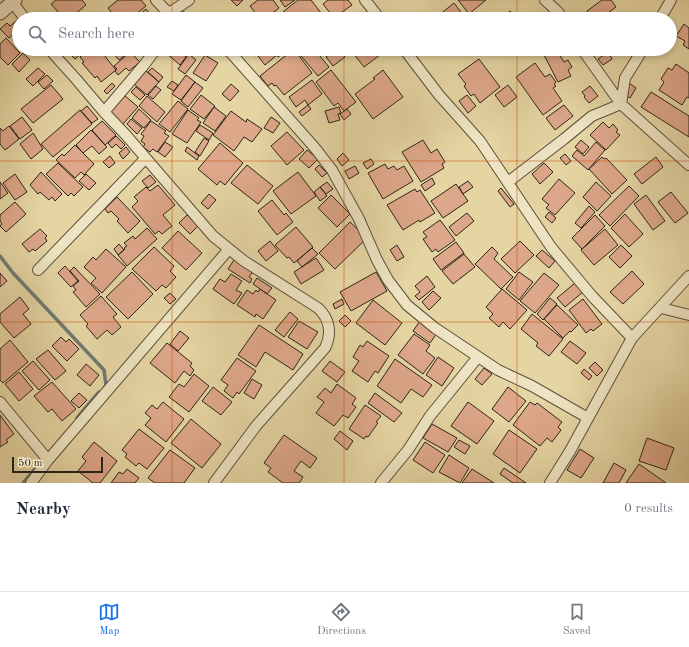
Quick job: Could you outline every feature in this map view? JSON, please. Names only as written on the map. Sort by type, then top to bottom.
[{"type":"street","points":[[156,0],[167,12]]},
{"type":"street","points":[[176,12],[189,0]]},
{"type":"street","points":[[365,0],[374,12]]},
{"type":"street","points":[[545,0],[558,12]]},
{"type":"street","points":[[664,12],[671,0]]},
{"type":"street","points":[[0,13],[14,1],[21,12]]},
{"type":"street","points":[[55,56],[213,236],[229,249],[280,284],[318,308],[326,317],[330,333],[325,348],[256,426],[214,483]]},
{"type":"street","points":[[104,112],[151,56]]},
{"type":"street","points":[[234,56],[315,148],[332,170],[359,219],[377,260],[388,280],[407,305],[435,328],[498,370],[532,386],[588,418]]},
{"type":"street","points":[[409,56],[439,95],[480,141],[551,247],[592,296],[632,338]]},
{"type":"street","points":[[587,56],[621,104],[689,165]]},
{"type":"street","points":[[621,104],[625,78],[639,56]]},
{"type":"street","points":[[508,182],[592,116],[621,104]]},
{"type":"street","points":[[38,270],[145,159]]},
{"type":"street","points":[[31,483],[48,460],[229,249]]},
{"type":"street","points":[[550,483],[570,451],[632,338],[689,276]]},
{"type":"street","points":[[660,308],[689,315]]},
{"type":"street","points":[[381,483],[408,450],[430,416],[478,357]]},
{"type":"street","points":[[0,402],[48,460]]},
{"type":"building","points":[[56,0],[82,0],[86,5],[78,12],[58,12],[51,4]]},
{"type":"building","points":[[118,0],[141,0],[146,6],[139,12],[111,12],[108,8]]},
{"type":"building","points":[[231,0],[243,0],[237,6]]},
{"type":"building","points":[[258,0],[273,0],[279,8],[274,12],[255,12],[250,6]]},
{"type":"building","points":[[280,0],[295,0],[285,7]]},
{"type":"building","points":[[298,0],[311,0],[320,12],[283,12]]},
{"type":"building","points":[[328,0],[348,0],[352,5],[342,12],[329,12],[323,4]]},
{"type":"building","points":[[458,0],[486,0],[471,12],[467,12]]},
{"type":"building","points":[[602,0],[611,0],[616,7],[609,12],[587,11]]},
{"type":"building","points":[[454,3],[461,12],[443,12]]},
{"type":"building","points":[[7,23],[10,26],[12,24],[12,35],[9,38],[0,29]]},
{"type":"building","points":[[684,24],[689,28],[689,49],[683,45],[685,41],[677,37]]},
{"type":"building","points":[[6,38],[12,44],[12,56],[17,56],[8,65],[0,57],[0,44]]},
{"type":"building","points":[[20,56],[26,56],[30,60],[19,72],[12,64]]},
{"type":"building","points":[[105,56],[116,70],[101,82],[97,76],[95,78],[82,63],[84,62],[80,57]]},
{"type":"building","points":[[116,56],[124,56],[119,60]]},
{"type":"building","points":[[125,56],[134,56],[140,62],[129,71],[126,68],[118,75],[115,71],[117,69],[114,66]]},
{"type":"building","points":[[170,56],[185,56],[186,57],[180,65]]},
{"type":"building","points":[[188,56],[191,56],[196,60],[185,74],[178,69]]},
{"type":"building","points":[[204,56],[218,63],[206,81],[193,73]]},
{"type":"building","points":[[258,56],[276,56],[265,65]]},
{"type":"building","points":[[285,56],[299,56],[312,73],[284,95],[276,85],[274,86],[272,83],[268,86],[260,76]]},
{"type":"building","points":[[301,56],[320,56],[329,67],[318,76]]},
{"type":"building","points":[[344,56],[345,57],[333,66],[326,57]]},
{"type":"building","points":[[355,56],[378,56],[364,67]]},
{"type":"building","points":[[545,56],[560,56],[564,62],[568,60],[572,67],[568,70],[571,76],[558,82]]},
{"type":"building","points":[[602,56],[610,56],[612,59],[603,65],[598,59]]},
{"type":"building","points":[[479,59],[500,87],[480,103],[474,94],[471,96],[464,86],[466,84],[458,74]]},
{"type":"building","points":[[535,63],[545,77],[550,74],[556,82],[554,84],[556,86],[553,88],[562,101],[543,115],[516,77]]},
{"type":"building","points":[[676,64],[689,73],[689,98],[687,97],[682,105],[659,90],[664,82],[661,79],[668,68],[672,70]]},
{"type":"building","points":[[38,68],[45,74],[33,86],[26,79]]},
{"type":"building","points":[[152,68],[163,77],[159,82],[148,72]]},
{"type":"building","points":[[331,70],[356,102],[344,111],[338,103],[334,106],[316,82]]},
{"type":"building","points":[[383,70],[403,97],[373,119],[355,94],[375,79],[373,78]]},
{"type":"building","points":[[146,71],[159,82],[147,95],[134,84]]},
{"type":"building","points":[[47,75],[53,81],[44,89],[38,82]]},
{"type":"building","points":[[186,75],[195,82],[181,100],[172,94]]},
{"type":"building","points":[[312,80],[322,94],[308,105],[305,100],[296,107],[289,97]]},
{"type":"building","points":[[172,81],[178,85],[174,91],[167,87]]},
{"type":"building","points":[[195,82],[203,88],[188,107],[181,101]]},
{"type":"building","points":[[112,83],[115,86],[107,94],[104,91]]},
{"type":"building","points":[[629,83],[636,88],[630,98],[623,93]]},
{"type":"building","points":[[231,84],[239,91],[230,101],[222,94]]},
{"type":"building","points":[[51,85],[63,99],[33,123],[21,109]]},
{"type":"building","points":[[508,85],[517,97],[504,107],[495,95]]},
{"type":"building","points":[[156,86],[161,90],[153,99],[148,95]]},
{"type":"building","points":[[590,86],[598,96],[589,103],[582,92]]},
{"type":"building","points":[[136,87],[145,95],[140,100],[131,92]]},
{"type":"building","points":[[651,92],[689,116],[689,137],[641,107]]},
{"type":"building","points":[[124,95],[138,107],[123,124],[110,112]]},
{"type":"building","points":[[201,95],[215,106],[204,119],[190,109]]},
{"type":"building","points":[[467,95],[476,106],[468,113],[459,101]]},
{"type":"building","points":[[147,96],[165,112],[157,122],[139,106]]},
{"type":"building","points":[[178,101],[188,109],[170,132],[159,124]]},
{"type":"building","points":[[308,105],[311,109],[302,116],[299,112]]},
{"type":"building","points":[[564,105],[573,116],[555,130],[546,118]]},
{"type":"building","points":[[87,106],[98,119],[92,123],[81,111]]},
{"type":"building","points":[[214,107],[226,116],[215,131],[203,123]]},
{"type":"building","points":[[339,107],[341,113],[338,114],[340,120],[329,123],[325,111]]},
{"type":"building","points":[[139,109],[151,120],[144,128],[132,118]]},
{"type":"building","points":[[347,109],[351,114],[344,120],[340,114]]},
{"type":"building","points":[[80,110],[92,124],[53,157],[41,144]]},
{"type":"building","points":[[188,110],[199,118],[197,120],[201,122],[187,143],[172,134]]},
{"type":"building","points":[[231,111],[246,122],[247,119],[262,129],[252,142],[244,137],[234,151],[213,135]]},
{"type":"building","points":[[22,117],[32,130],[20,139],[10,126]]},
{"type":"building","points":[[271,117],[280,123],[273,133],[264,128]]},
{"type":"building","points":[[131,119],[142,128],[137,134],[127,124]]},
{"type":"building","points":[[102,121],[116,135],[105,145],[92,130]]},
{"type":"building","points":[[151,121],[166,131],[164,133],[169,136],[157,152],[153,149],[150,152],[143,147],[145,144],[141,141],[144,136],[141,134]]},
{"type":"building","points":[[603,122],[609,128],[613,124],[618,130],[616,132],[620,135],[606,150],[590,135]]},
{"type":"building","points":[[200,125],[213,133],[209,140],[196,131]]},
{"type":"building","points":[[9,126],[19,139],[5,150],[0,144],[0,128],[3,131]]},
{"type":"building","points":[[91,130],[107,147],[99,154],[92,146],[83,153],[76,145]]},
{"type":"building","points":[[287,132],[304,150],[287,165],[271,146]]},
{"type":"building","points":[[33,133],[43,149],[31,159],[20,144]]},
{"type":"building","points":[[116,136],[125,145],[121,149],[116,144],[112,148],[108,143]]},
{"type":"building","points":[[204,138],[209,141],[200,156],[195,152]]},
{"type":"building","points":[[423,140],[431,153],[437,149],[445,162],[442,164],[444,168],[421,182],[402,152]]},
{"type":"building","points":[[581,140],[589,147],[583,154],[575,147]]},
{"type":"building","points":[[165,142],[173,147],[165,157],[158,152]]},
{"type":"building","points":[[596,142],[605,150],[588,170],[572,156],[577,150],[584,156]]},
{"type":"building","points":[[220,143],[243,163],[225,185],[220,181],[217,185],[198,169]]},
{"type":"building","points":[[75,145],[94,164],[84,175],[81,172],[75,178],[56,160],[62,154],[64,156]]},
{"type":"building","points":[[126,147],[130,152],[123,159],[119,153]]},
{"type":"building","points":[[187,147],[199,156],[197,160],[185,151]]},
{"type":"building","points":[[307,150],[318,159],[309,168],[299,159]]},
{"type":"building","points":[[343,153],[349,160],[342,166],[337,159]]},
{"type":"building","points":[[565,154],[571,161],[566,165],[560,158]]},
{"type":"building","points":[[110,156],[115,163],[109,168],[103,162]]},
{"type":"building","points":[[602,157],[604,159],[606,158],[627,180],[612,194],[589,169]]},
{"type":"building","points":[[656,157],[663,167],[642,184],[634,174]]},
{"type":"building","points":[[371,159],[374,164],[367,169],[363,163]]},
{"type":"building","points":[[58,163],[83,187],[74,196],[71,193],[68,196],[46,174]]},
{"type":"building","points":[[544,163],[553,172],[540,184],[532,174]]},
{"type":"building","points":[[385,164],[388,169],[394,166],[397,170],[404,166],[413,181],[383,199],[368,173]]},
{"type":"building","points":[[247,165],[273,186],[258,204],[231,183]]},
{"type":"building","points":[[319,165],[327,173],[322,177],[315,169]]},
{"type":"building","points":[[355,166],[359,173],[349,179],[345,171]]},
{"type":"building","points":[[41,172],[62,194],[55,201],[52,197],[49,200],[40,192],[38,194],[30,185]]},
{"type":"building","points":[[298,172],[316,196],[291,214],[273,191]]},
{"type":"building","points":[[15,174],[27,192],[15,200],[3,183]]},
{"type":"building","points":[[86,174],[96,183],[89,190],[79,181]]},
{"type":"building","points":[[150,175],[156,182],[148,188],[142,181]]},
{"type":"building","points":[[432,178],[435,184],[425,191],[421,185]]},
{"type":"building","points":[[559,179],[575,193],[555,215],[546,208],[549,205],[542,199]]},
{"type":"building","points":[[468,181],[473,187],[463,194],[459,187]]},
{"type":"building","points":[[0,182],[8,193],[0,199]]},
{"type":"building","points":[[327,182],[333,189],[326,194],[320,187]]},
{"type":"building","points":[[596,182],[611,196],[597,211],[583,197]]},
{"type":"building","points":[[456,184],[468,201],[443,218],[431,201]]},
{"type":"building","points":[[158,185],[175,205],[163,215],[172,226],[162,234],[159,231],[155,234],[132,207],[138,201],[134,197],[146,187],[150,191]]},
{"type":"building","points":[[629,186],[639,196],[610,226],[599,215]]},
{"type":"building","points":[[320,187],[327,196],[320,201],[314,192]]},
{"type":"building","points":[[501,188],[514,204],[510,207],[498,191]]},
{"type":"building","points":[[415,189],[417,192],[420,190],[435,213],[420,222],[419,220],[403,230],[387,205]]},
{"type":"building","points":[[671,192],[688,213],[675,223],[658,202]]},
{"type":"building","points":[[209,194],[216,200],[208,209],[201,203]]},
{"type":"building","points":[[331,195],[350,214],[337,227],[318,208]]},
{"type":"building","points":[[646,195],[665,221],[653,230],[634,204]]},
{"type":"building","points":[[117,197],[140,221],[128,233],[117,221],[119,219],[111,211],[108,213],[105,209]]},
{"type":"building","points":[[272,200],[284,215],[286,213],[293,222],[277,235],[258,211]]},
{"type":"building","points":[[15,202],[26,214],[6,232],[0,226],[2,224],[0,221],[0,215]]},
{"type":"building","points":[[589,206],[595,212],[581,228],[575,223]]},
{"type":"building","points":[[549,212],[556,218],[552,223],[545,217]]},
{"type":"building","points":[[467,213],[474,221],[456,236],[449,227]]},
{"type":"building","points":[[625,214],[643,234],[629,247],[611,228]]},
{"type":"building","points":[[187,215],[198,226],[190,234],[179,223]]},
{"type":"building","points":[[595,215],[605,226],[582,249],[572,238]]},
{"type":"building","points":[[440,220],[455,240],[438,252],[436,249],[432,252],[423,239],[427,237],[423,232]]},
{"type":"building","points":[[350,222],[367,238],[335,269],[319,253]]},
{"type":"building","points":[[296,227],[313,247],[294,263],[275,245]]},
{"type":"building","points":[[147,228],[157,239],[127,266],[118,255],[127,246],[124,243],[133,236],[135,239]]},
{"type":"building","points":[[40,229],[47,236],[45,238],[47,241],[35,251],[33,249],[29,252],[22,244]]},
{"type":"building","points":[[605,229],[618,245],[594,265],[581,250]]},
{"type":"building","points":[[178,231],[202,253],[186,270],[162,248]]},
{"type":"building","points":[[270,241],[278,251],[266,261],[258,251]]},
{"type":"building","points":[[520,241],[534,255],[515,273],[501,259]]},
{"type":"building","points":[[456,242],[464,253],[441,270],[433,259]]},
{"type":"building","points":[[119,244],[124,250],[118,255],[114,249]]},
{"type":"building","points":[[397,245],[404,257],[397,261],[390,250]]},
{"type":"building","points":[[621,245],[632,256],[620,268],[609,257]]},
{"type":"building","points":[[154,247],[174,266],[170,271],[176,277],[166,288],[162,285],[156,291],[132,269]]},
{"type":"building","points":[[492,247],[498,253],[494,259],[513,277],[501,289],[475,264]]},
{"type":"building","points":[[312,248],[318,254],[302,267],[297,261]]},
{"type":"building","points":[[106,249],[126,267],[102,293],[91,283],[96,278],[84,267],[93,257],[96,260]]},
{"type":"building","points":[[542,250],[555,261],[549,268],[536,256]]},
{"type":"building","points":[[464,254],[475,267],[453,284],[442,271]]},
{"type":"building","points":[[236,257],[254,270],[249,277],[252,279],[250,283],[228,269]]},
{"type":"building","points":[[316,258],[324,270],[301,284],[294,272]]},
{"type":"building","points":[[65,266],[78,281],[71,287],[58,273]]},
{"type":"building","points":[[74,267],[100,294],[86,307],[73,292],[76,290],[73,286],[79,281],[70,271]]},
{"type":"building","points":[[632,271],[644,284],[623,304],[610,292]]},
{"type":"building","points":[[132,272],[153,294],[128,319],[106,297]]},
{"type":"building","points":[[376,272],[387,291],[351,311],[340,292]]},
{"type":"building","points":[[519,272],[533,282],[519,300],[506,289]]},
{"type":"building","points":[[0,273],[7,281],[0,287]]},
{"type":"building","points":[[544,273],[559,285],[535,313],[520,301]]},
{"type":"building","points":[[231,274],[242,281],[236,290],[242,293],[234,304],[213,289],[220,279],[225,282]]},
{"type":"building","points":[[427,276],[435,287],[419,300],[415,296],[420,292],[415,286]]},
{"type":"building","points":[[257,278],[272,288],[267,294],[253,284]]},
{"type":"building","points":[[575,283],[583,292],[565,307],[557,298]]},
{"type":"building","points":[[260,289],[276,300],[263,319],[256,314],[255,317],[237,305],[247,290],[253,294],[256,290],[258,292]]},
{"type":"building","points":[[502,289],[527,310],[510,329],[503,322],[499,327],[489,318],[493,314],[486,307]]},
{"type":"building","points":[[433,291],[441,298],[429,310],[422,302]]},
{"type":"building","points":[[170,293],[176,299],[170,304],[164,298]]},
{"type":"building","points":[[101,296],[117,314],[113,317],[121,327],[112,335],[107,330],[97,339],[86,326],[88,324],[80,315]]},
{"type":"building","points":[[20,297],[29,309],[23,314],[31,324],[14,338],[0,322],[0,314]]},
{"type":"building","points":[[550,298],[557,304],[543,320],[537,314]]},
{"type":"building","points":[[342,299],[344,304],[335,309],[333,304]]},
{"type":"building","points":[[583,299],[602,324],[593,331],[591,329],[586,333],[569,310]]},
{"type":"building","points":[[373,300],[402,323],[385,345],[356,323]]},
{"type":"building","points":[[557,305],[578,325],[563,338],[544,319]]},
{"type":"building","points":[[290,312],[298,319],[284,337],[275,330]]},
{"type":"building","points":[[532,314],[563,339],[549,356],[536,346],[538,343],[521,329]]},
{"type":"building","points":[[345,315],[351,321],[345,327],[339,321]]},
{"type":"building","points":[[299,321],[318,332],[307,349],[288,337]]},
{"type":"building","points":[[420,321],[437,333],[430,343],[413,331]]},
{"type":"building","points":[[259,325],[303,354],[293,370],[265,352],[256,367],[238,355]]},
{"type":"building","points":[[180,331],[189,338],[178,351],[170,344]]},
{"type":"building","points":[[414,334],[430,345],[426,351],[435,358],[423,374],[398,355]]},
{"type":"building","points":[[61,337],[66,342],[69,339],[79,349],[67,361],[52,346]]},
{"type":"building","points":[[10,340],[28,362],[3,383],[0,380],[0,349]]},
{"type":"building","points":[[367,341],[389,356],[378,373],[375,371],[368,382],[352,371],[359,361],[353,357],[360,345],[363,347]]},
{"type":"building","points":[[570,341],[586,353],[577,364],[561,352]]},
{"type":"building","points":[[167,343],[192,363],[190,366],[194,370],[190,376],[184,371],[175,383],[150,363]]},
{"type":"building","points":[[48,350],[66,371],[55,380],[36,359]]},
{"type":"building","points":[[438,357],[454,368],[442,386],[426,375]]},
{"type":"building","points":[[237,358],[256,371],[239,394],[237,392],[233,398],[224,391],[228,385],[221,380]]},
{"type":"building","points":[[395,359],[432,385],[423,397],[411,389],[401,403],[377,386]]},
{"type":"building","points":[[33,361],[50,380],[39,390],[22,371]]},
{"type":"building","points":[[330,361],[345,372],[337,382],[322,371]]},
{"type":"building","points":[[595,362],[603,370],[597,376],[589,368]]},
{"type":"building","points":[[86,364],[99,375],[90,386],[77,375]]},
{"type":"building","points":[[484,368],[492,374],[482,385],[475,379]]},
{"type":"building","points":[[584,369],[592,376],[589,380],[581,373]]},
{"type":"building","points":[[19,372],[33,389],[19,401],[5,384]]},
{"type":"building","points":[[194,374],[209,386],[189,412],[169,397],[179,384],[184,387]]},
{"type":"building","points":[[252,379],[262,385],[254,399],[244,393]]},
{"type":"building","points":[[52,382],[76,409],[62,421],[52,409],[48,412],[34,396]]},
{"type":"building","points":[[337,384],[356,398],[352,404],[356,407],[348,418],[343,415],[334,426],[316,413],[324,402],[317,397],[325,388],[331,393]]},
{"type":"building","points":[[213,387],[232,402],[221,415],[202,401]]},
{"type":"building","points":[[508,387],[526,401],[509,422],[492,409]]},
{"type":"building","points":[[79,393],[87,400],[79,408],[71,401]]},
{"type":"building","points":[[375,393],[402,413],[394,422],[368,403]]},
{"type":"building","points":[[163,402],[184,419],[166,442],[145,425],[151,418],[145,413],[152,405],[157,409]]},
{"type":"building","points":[[468,402],[494,421],[477,444],[451,426]]},
{"type":"building","points":[[530,402],[535,405],[537,403],[562,422],[558,427],[561,430],[552,442],[547,438],[540,446],[513,425]]},
{"type":"building","points":[[365,405],[381,416],[368,437],[366,436],[364,439],[349,429]]},
{"type":"building","points":[[0,415],[14,434],[6,440],[8,442],[0,447]]},
{"type":"building","points":[[191,419],[221,444],[202,468],[171,443]]},
{"type":"building","points":[[432,424],[457,438],[448,452],[423,438]]},
{"type":"building","points":[[139,429],[164,448],[147,469],[139,463],[136,466],[125,457],[127,454],[122,450]]},
{"type":"building","points":[[509,430],[537,449],[520,473],[493,454]]},
{"type":"building","points":[[340,431],[353,441],[347,450],[334,439]]},
{"type":"building","points":[[284,435],[317,458],[310,468],[301,461],[294,471],[303,477],[299,483],[283,483],[268,472],[271,468],[264,463]]},
{"type":"building","points":[[647,438],[674,448],[666,470],[639,461]]},
{"type":"building","points":[[459,440],[470,446],[465,454],[454,447]]},
{"type":"building","points":[[94,442],[117,461],[100,483],[93,483],[78,471],[86,461],[82,457]]},
{"type":"building","points":[[425,442],[445,455],[433,473],[413,460]]},
{"type":"building","points":[[580,449],[594,458],[581,478],[567,470]]},
{"type":"building","points":[[170,450],[195,468],[184,483],[155,483],[148,478]]},
{"type":"building","points":[[449,455],[469,468],[460,483],[439,472]]},
{"type":"building","points":[[614,463],[626,470],[619,483],[603,483]]},
{"type":"building","points":[[639,464],[666,483],[626,483]]},
{"type":"building","points":[[504,468],[526,483],[513,483],[500,474]]},
{"type":"building","points":[[127,469],[139,478],[135,483],[111,483],[119,472],[123,474]]},
{"type":"building","points":[[472,469],[494,483],[462,483]]},
{"type":"waterway","points":[[0,256],[13,273],[104,370],[106,385],[104,388]]},
{"type":"waterway","points":[[77,418],[99,392]]},
{"type":"waterway","points":[[23,483],[38,465]]}]
